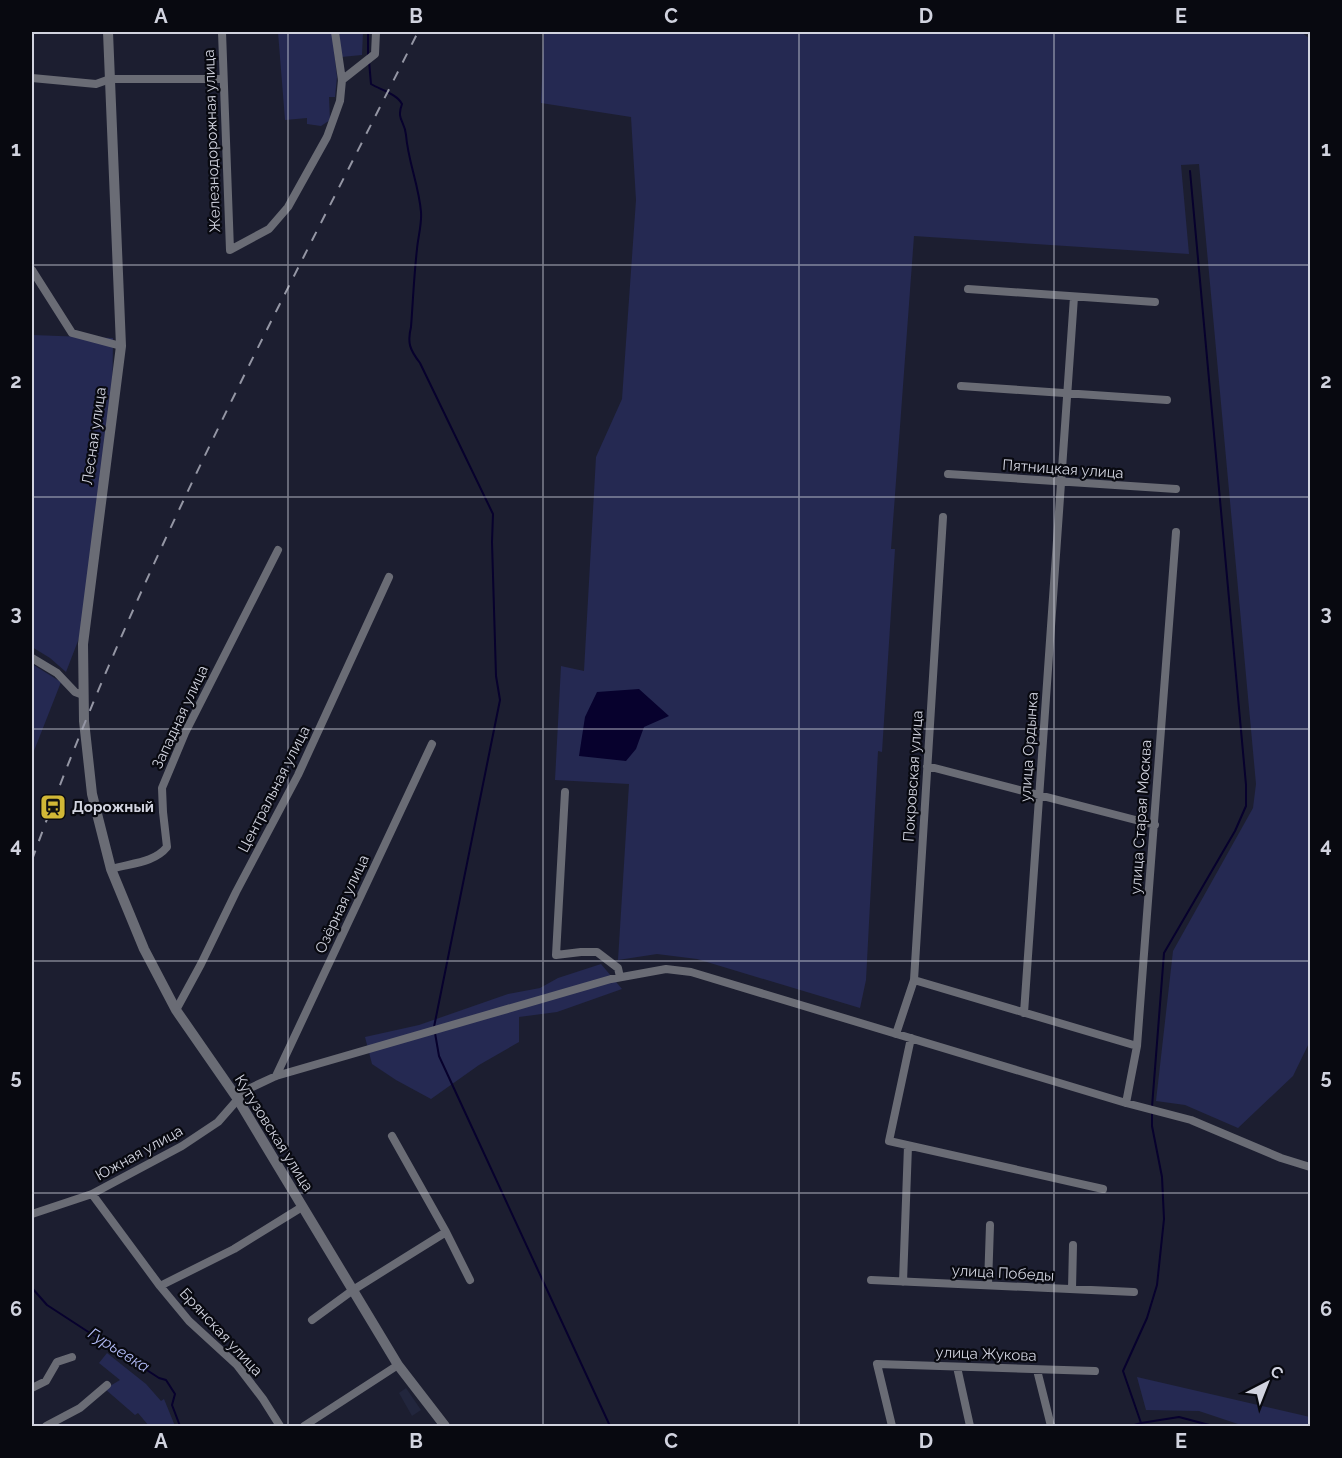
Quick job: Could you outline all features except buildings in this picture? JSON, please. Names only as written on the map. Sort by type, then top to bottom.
[{"type":"street","name":"Лесная улица","points":[[105,842],[92,794],[83,695],[83,644],[121,346],[108,32]]},
{"type":"street","name":"Железнодорожная улица","points":[[222,32],[230,250],[269,229],[288,207],[327,137],[340,101],[342,80]]},
{"type":"street","points":[[335,32],[342,80]]},
{"type":"street","points":[[342,80],[375,54],[376,32]]},
{"type":"street","points":[[32,78],[96,84],[110,79],[222,79]]},
{"type":"street","points":[[32,270],[72,333],[121,346]]},
{"type":"street","points":[[968,289],[1155,302]]},
{"type":"street","name":"улица Ордынка","points":[[1024,1013],[1074,297]]},
{"type":"street","points":[[961,386],[1167,400]]},
{"type":"street","name":"Пятницкая улица","points":[[948,474],[1176,489]]},
{"type":"street","name":"Покровская улица","points":[[896,1034],[914,980],[942,517]]},
{"type":"street","name":"улица Старая Москва","points":[[1126,1103],[1137,1046],[1176,532]]},
{"type":"street","name":"Западная улица","points":[[111,869],[139,861],[153,860],[167,848],[162,788],[185,733],[278,550]]},
{"type":"street","name":"Центральная улица","points":[[176,1010],[298,775],[389,577]]},
{"type":"street","points":[[32,658],[57,673],[75,692],[83,695]]},
{"type":"street","name":"Озёрная улица","points":[[276,1076],[432,744]]},
{"type":"street","points":[[927,765],[1155,825]]},
{"type":"street","points":[[565,792],[556,956],[597,952],[618,968],[620,978]]},
{"type":"street","name":"Кутузовская улица","points":[[105,842],[111,869],[144,950],[176,1010],[237,1098],[398,1365],[445,1426]]},
{"type":"street","name":"Южная улица","points":[[32,1214],[92,1194],[182,1146],[218,1122],[246,1090],[276,1076],[620,978],[666,969],[691,972],[1126,1103],[1191,1120],[1281,1158],[1311,1167]]},
{"type":"street","points":[[914,980],[1137,1046]]},
{"type":"street","points":[[911,1038],[889,1141],[1103,1189]]},
{"type":"street","points":[[392,1137],[446,1232],[470,1280]]},
{"type":"street","points":[[903,1282],[908,1146]]},
{"type":"street","name":"Брянская улица","points":[[92,1194],[160,1286],[189,1321],[237,1365],[280,1426]]},
{"type":"street","name":"Брянская улица","points":[[160,1286],[234,1249],[302,1207]]},
{"type":"street","points":[[987,1286],[990,1225]]},
{"type":"street","points":[[312,1320],[353,1290],[446,1232]]},
{"type":"street","points":[[1072,1289],[1073,1245]]},
{"type":"street","name":"улица Победы","points":[[871,1280],[1134,1292]]},
{"type":"street","points":[[32,1388],[46,1381],[57,1362],[72,1358]]},
{"type":"street","name":"улица Жукова","points":[[892,1426],[877,1364],[1095,1371]]},
{"type":"street","points":[[304,1426],[398,1365]]},
{"type":"street","points":[[957,1367],[970,1426]]},
{"type":"street","points":[[1037,1370],[1051,1426]]},
{"type":"street","points":[[46,1426],[80,1408],[106,1385]]},
{"type":"shaded area","points":[[278,32],[332,32],[337,77],[335,97],[329,97],[330,120],[321,126],[307,124],[307,118],[285,120]]},
{"type":"shaded area","points":[[338,32],[363,32],[362,55],[341,57]]},
{"type":"shaded area","points":[[544,32],[1301,32],[1310,39],[1310,1041],[1293,1076],[1238,1128],[1185,1105],[1156,1101],[1173,951],[1253,808],[1256,784],[1199,164],[1181,165],[1189,254],[914,236],[891,549],[895,549],[882,752],[878,751],[866,980],[860,1008],[697,959],[657,954],[618,960],[629,784],[555,780],[561,666],[584,671],[596,457],[622,399],[636,200],[631,117],[541,103]]},
{"type":"shaded area","points":[[32,335],[113,338],[112,417],[81,633],[66,672],[50,658],[32,647]]},
{"type":"shaded area","points":[[32,664],[61,682],[32,756]]},
{"type":"shaded area","points":[[639,689],[669,716],[644,727],[636,749],[626,761],[579,756],[585,717],[597,692]]},
{"type":"shaded area","points":[[601,964],[622,989],[557,1012],[519,1017],[519,1042],[479,1065],[431,1099],[372,1064],[365,1037],[419,1025],[508,994],[540,988],[558,978]]},
{"type":"shaded area","points":[[107,1353],[146,1384],[161,1401],[164,1399],[175,1426],[149,1426],[138,1413],[135,1415],[105,1389],[120,1380],[99,1363]]},
{"type":"shaded area","points":[[1137,1377],[1310,1417],[1310,1426],[1244,1426],[1199,1411],[1146,1410]]},
{"type":"shaded area","points":[[406,1388],[421,1410],[412,1416],[399,1393]]},
{"type":"waterway","points":[[368,32],[368,56]]},
{"type":"waterway","points":[[369,61],[371,84],[393,95],[402,104],[400,117],[405,130],[420,202],[421,221],[415,268],[410,346],[493,514],[496,676],[500,700],[434,1027]]},
{"type":"waterway","points":[[1152,1107],[1164,953],[1235,831],[1246,806],[1246,785],[1190,171]]},
{"type":"waterway","points":[[435,1033],[439,1056],[610,1426]]},
{"type":"waterway","points":[[1141,1423],[1123,1371],[1147,1318],[1157,1285],[1164,1219],[1162,1177],[1152,1126],[1152,1113]]},
{"type":"waterway","name":"Гурьевка","points":[[32,1288],[47,1305],[159,1378],[166,1380],[175,1394],[172,1405],[180,1426]]},
{"type":"waterway","name":"Гурьевка","points":[[1131,1426],[1179,1417],[1213,1426]]},
{"type":"railway","points":[[32,860],[116,648],[163,544],[212,440],[418,32]]},
{"type":"place","name":"Дорожный","points":[[53,807]]}]
